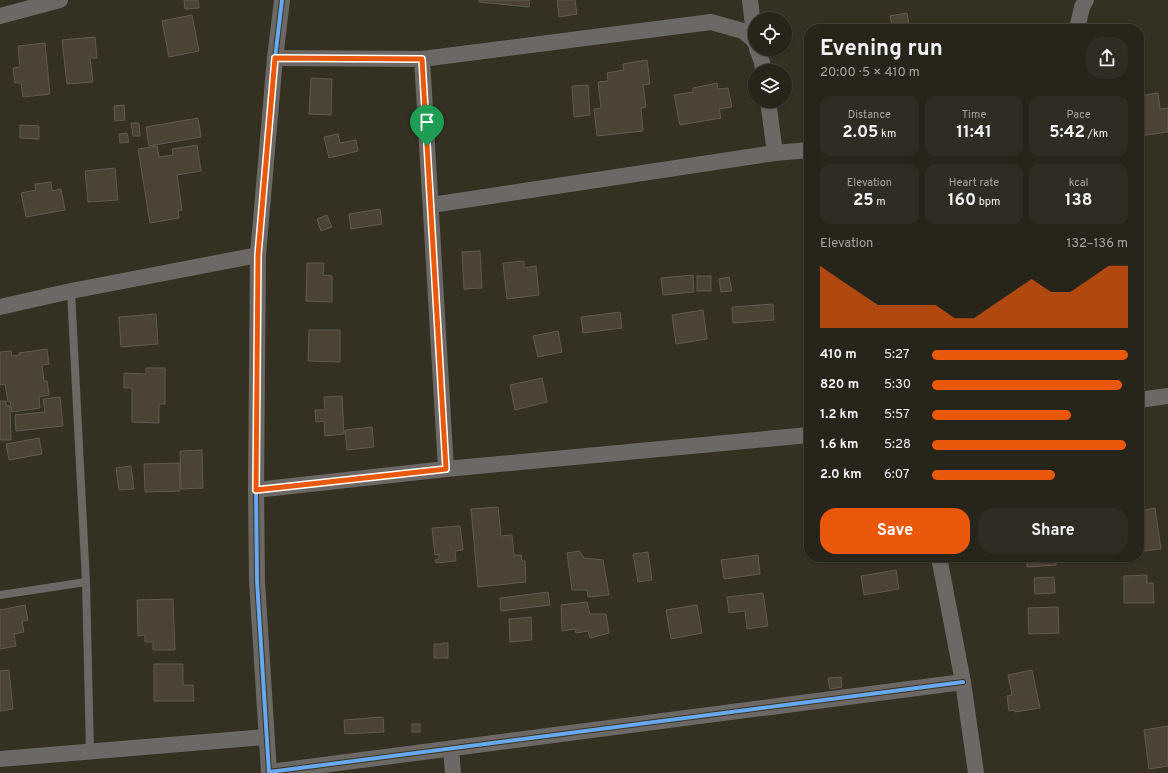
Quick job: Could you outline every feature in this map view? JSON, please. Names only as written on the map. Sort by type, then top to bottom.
[{"type":"street","points":[[0,16],[60,0]]},
{"type":"street","points":[[282,0],[275,58],[258,255],[256,490],[257,581],[269,772],[963,682]]},
{"type":"street","points":[[750,0],[751,12]]},
{"type":"street","points":[[1078,24],[1082,7],[1086,0]]},
{"type":"street","points":[[275,58],[422,59],[711,22],[743,31],[748,36]]},
{"type":"street","points":[[422,59],[446,469]]},
{"type":"street","points":[[769,108],[775,153]]},
{"type":"street","points":[[430,205],[775,153],[804,150]]},
{"type":"street","points":[[0,307],[71,291],[258,255]]},
{"type":"street","points":[[1144,399],[1168,396]]},
{"type":"street","points":[[256,490],[446,469],[804,436]]},
{"type":"street","points":[[940,562],[963,682],[976,773]]},
{"type":"street","points":[[0,759],[266,737]]},
{"type":"street","points":[[451,749],[453,773]]},
{"type":"lane","points":[[71,291],[86,582],[90,752]]},
{"type":"lane","points":[[0,595],[86,582]]},
{"type":"building","points":[[184,0],[198,0],[199,8],[185,9]]},
{"type":"building","points":[[479,0],[530,0],[529,7],[479,2]]},
{"type":"building","points":[[557,0],[575,0],[577,14],[559,17]]},
{"type":"building","points":[[907,13],[909,24],[892,24],[890,16]]},
{"type":"building","points":[[192,15],[199,51],[169,57],[162,21]]},
{"type":"building","points":[[95,37],[97,58],[90,58],[93,82],[67,84],[62,40]]},
{"type":"building","points":[[45,43],[50,94],[23,97],[21,83],[15,83],[13,68],[20,67],[18,46]]},
{"type":"building","points":[[647,60],[650,84],[643,85],[646,107],[641,108],[643,131],[597,136],[594,109],[601,108],[598,82],[608,81],[607,73],[624,70],[623,64]]},
{"type":"building","points":[[311,78],[332,79],[331,115],[309,114]]},
{"type":"building","points":[[717,83],[718,89],[728,88],[732,107],[719,109],[721,118],[680,125],[674,95],[693,92],[693,88]]},
{"type":"building","points":[[588,85],[590,115],[574,117],[572,86]]},
{"type":"building","points":[[1158,93],[1160,109],[1168,108],[1168,132],[1144,135],[1144,95]]},
{"type":"building","points":[[124,105],[125,120],[115,121],[114,106]]},
{"type":"building","points":[[198,118],[201,137],[149,146],[146,127]]},
{"type":"building","points":[[131,123],[139,123],[140,136],[133,136]]},
{"type":"building","points":[[20,125],[39,126],[39,139],[20,138]]},
{"type":"building","points":[[127,133],[129,142],[120,143],[119,134]]},
{"type":"building","points":[[338,134],[340,143],[356,140],[358,151],[329,158],[324,137]]},
{"type":"building","points":[[197,145],[201,171],[177,175],[182,210],[178,211],[179,218],[150,223],[138,149],[157,146],[159,157],[173,155],[172,149]]},
{"type":"building","points":[[115,168],[118,200],[88,202],[85,171]]},
{"type":"building","points":[[51,182],[52,191],[61,189],[65,210],[26,217],[21,193],[36,190],[35,184]]},
{"type":"building","points":[[380,209],[382,224],[351,229],[349,214]]},
{"type":"building","points":[[327,215],[332,227],[321,231],[317,219]]},
{"type":"building","points":[[480,251],[482,288],[464,289],[462,252]]},
{"type":"building","points":[[524,261],[524,268],[536,266],[539,295],[507,299],[503,263]]},
{"type":"building","points":[[307,263],[324,263],[323,275],[332,276],[332,302],[306,301]]},
{"type":"building","points":[[693,275],[694,292],[663,295],[661,278]]},
{"type":"building","points":[[697,276],[711,276],[711,291],[697,291]]},
{"type":"building","points":[[729,277],[732,291],[721,292],[719,279]]},
{"type":"building","points":[[773,304],[774,320],[733,323],[732,307]]},
{"type":"building","points":[[703,310],[707,339],[676,344],[672,315]]},
{"type":"building","points":[[620,312],[622,328],[583,333],[581,317]]},
{"type":"building","points":[[156,314],[158,344],[121,347],[119,317]]},
{"type":"building","points":[[309,330],[340,330],[340,362],[308,361]]},
{"type":"building","points":[[558,331],[562,352],[538,357],[533,336]]},
{"type":"building","points":[[47,349],[49,364],[42,365],[44,381],[47,381],[49,395],[39,397],[40,408],[12,412],[10,401],[8,402],[5,384],[0,385],[0,352],[11,351],[12,356],[20,355],[19,353]]},
{"type":"building","points":[[146,368],[165,368],[165,404],[159,404],[159,423],[132,422],[132,388],[124,388],[124,373],[146,374]]},
{"type":"building","points":[[542,378],[547,402],[515,410],[510,385]]},
{"type":"building","points":[[342,396],[344,434],[325,436],[324,421],[316,422],[315,410],[325,410],[324,397]]},
{"type":"building","points":[[60,397],[63,426],[16,431],[15,415],[45,412],[43,399]]},
{"type":"building","points":[[0,401],[6,401],[6,406],[10,406],[11,440],[0,440]]},
{"type":"building","points":[[372,427],[374,447],[347,450],[345,430]]},
{"type":"building","points":[[39,438],[42,454],[9,460],[6,444]]},
{"type":"building","points":[[202,450],[203,488],[181,489],[180,451]]},
{"type":"building","points":[[179,463],[180,491],[145,492],[144,464]]},
{"type":"building","points":[[131,466],[134,489],[119,490],[116,468]]},
{"type":"building","points":[[498,507],[501,536],[512,535],[514,555],[521,555],[522,561],[525,561],[526,582],[478,587],[471,509]]},
{"type":"building","points":[[1155,508],[1161,549],[1144,551],[1144,510]]},
{"type":"building","points":[[460,526],[463,550],[455,551],[456,561],[436,563],[435,560],[439,559],[439,554],[435,555],[432,528]]},
{"type":"building","points":[[579,551],[584,558],[603,560],[609,595],[588,597],[587,590],[572,590],[567,553]]},
{"type":"building","points":[[648,552],[652,580],[638,582],[633,554]]},
{"type":"building","points":[[758,555],[760,574],[724,579],[721,560]]},
{"type":"building","points":[[1027,562],[1056,562],[1056,565],[1027,567]]},
{"type":"building","points":[[896,570],[899,589],[864,595],[861,576]]},
{"type":"building","points":[[1147,575],[1147,583],[1153,583],[1154,603],[1124,603],[1124,576]]},
{"type":"building","points":[[1054,577],[1055,593],[1035,594],[1034,578]]},
{"type":"building","points":[[548,592],[550,605],[501,611],[500,598]]},
{"type":"building","points":[[763,593],[768,626],[747,629],[745,611],[729,613],[727,597]]},
{"type":"building","points":[[173,599],[175,650],[153,650],[153,642],[145,642],[145,635],[138,636],[137,600]]},
{"type":"building","points":[[587,602],[590,614],[606,614],[609,633],[590,638],[588,631],[576,633],[575,629],[562,631],[561,605]]},
{"type":"building","points":[[25,605],[28,620],[22,621],[24,632],[14,634],[16,646],[0,649],[0,610]]},
{"type":"building","points":[[697,605],[702,633],[671,639],[666,610]]},
{"type":"building","points":[[1058,607],[1059,633],[1029,634],[1028,608]]},
{"type":"building","points":[[531,617],[532,640],[510,642],[509,619]]},
{"type":"building","points":[[448,643],[448,658],[434,658],[434,644]]},
{"type":"building","points":[[154,664],[183,664],[183,685],[193,685],[194,701],[154,701]]},
{"type":"building","points":[[9,670],[13,709],[0,711],[0,671]]},
{"type":"building","points":[[1032,670],[1040,708],[1015,712],[1015,710],[1009,711],[1007,696],[1012,695],[1008,675]]},
{"type":"building","points":[[841,677],[842,687],[830,689],[828,678]]},
{"type":"building","points":[[383,717],[384,732],[345,734],[344,720]]},
{"type":"building","points":[[412,724],[420,724],[420,732],[412,732]]},
{"type":"building","points":[[1168,726],[1168,766],[1149,769],[1144,730]]},
{"type":"cycle path","points":[[269,773],[257,581],[256,490],[258,255],[275,58],[282,0]]},
{"type":"cycle path","points":[[269,772],[963,682]]},
{"type":"route","points":[[275,58],[422,59],[427,146],[446,469],[256,490],[258,255],[275,58]]}]
